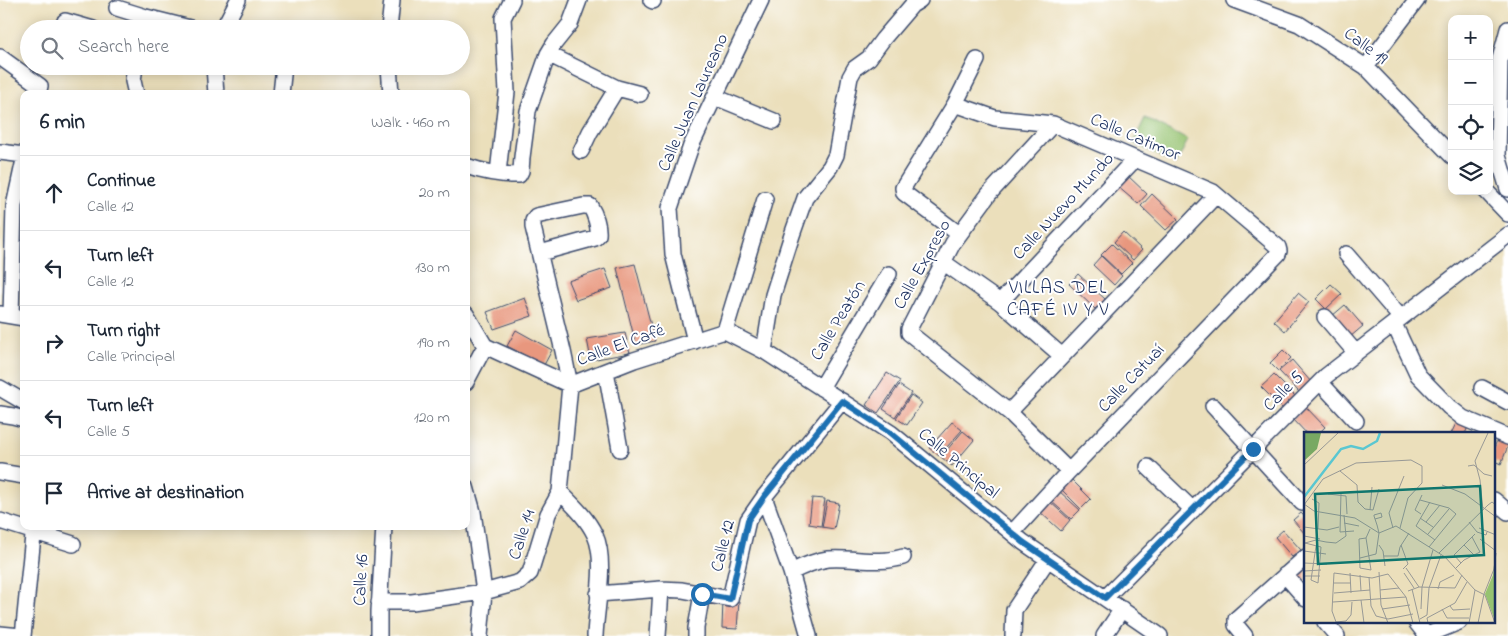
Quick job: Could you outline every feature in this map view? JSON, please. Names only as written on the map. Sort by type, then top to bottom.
[{"type":"street","points":[[227,20],[238,0]]},
{"type":"street","points":[[390,20],[392,0]]},
{"type":"street","points":[[498,173],[507,92],[503,18],[512,0]]},
{"type":"street","points":[[470,167],[481,171],[519,175],[528,111],[548,54],[570,24],[579,0]]},
{"type":"street","name":"Calle Juan Laureano","points":[[695,340],[673,254],[670,208],[691,146],[761,0]]},
{"type":"street","points":[[764,351],[773,296],[805,198],[830,167],[836,155],[850,77],[856,68],[869,58],[912,5],[920,0]]},
{"type":"street","name":"Calle 19","points":[[1234,0],[1299,24],[1366,68],[1448,152]]},
{"type":"street","points":[[1366,68],[1417,0]]},
{"type":"street","points":[[117,8],[139,20]]},
{"type":"street","points":[[1508,30],[1500,59],[1498,156],[1508,189]]},
{"type":"street","points":[[548,54],[617,88],[640,94]]},
{"type":"street","points":[[0,57],[20,72]]},
{"type":"street","points":[[959,234],[904,193],[903,188],[955,104],[977,60]]},
{"type":"street","points":[[25,75],[40,86],[39,90]]},
{"type":"street","points":[[134,75],[135,90]]},
{"type":"street","points":[[215,75],[216,90]]},
{"type":"street","points":[[281,90],[283,75]]},
{"type":"street","points":[[390,75],[391,90]]},
{"type":"street","points":[[581,151],[590,132],[617,88]]},
{"type":"street","points":[[715,97],[774,121]]},
{"type":"street","name":"Calle Catimor","points":[[955,104],[995,118],[1053,124],[1213,192],[1278,247],[1279,251]]},
{"type":"street","name":"Calle Expreso","points":[[1053,124],[989,194],[952,243],[909,329],[909,333],[1009,412],[1069,471]]},
{"type":"street","points":[[0,152],[20,154]]},
{"type":"street","name":"Calle Nuevo Mundo","points":[[1000,302],[1135,159]]},
{"type":"street","points":[[12,316],[6,253],[20,178]]},
{"type":"street","points":[[1009,412],[1216,195]]},
{"type":"street","points":[[1490,195],[1508,214]]},
{"type":"street","points":[[725,331],[765,199]]},
{"type":"street","name":"Calle 5","points":[[1105,598],[1320,382],[1508,235]]},
{"type":"street","name":"Calle Catuaí","points":[[1012,533],[1279,251]]},
{"type":"street","name":"Calle 14","points":[[379,602],[412,602],[484,592],[520,582],[530,573],[548,514],[560,492],[570,385],[540,253]]},
{"type":"street","points":[[1346,254],[1397,321],[1418,375],[1462,418],[1496,432]]},
{"type":"street","points":[[942,262],[1000,302],[1062,356]]},
{"type":"street","name":"Calle Peatón","points":[[821,388],[889,274]]},
{"type":"street","points":[[1325,317],[1356,353]]},
{"type":"street","points":[[470,321],[485,346],[470,374]]},
{"type":"street","name":"Calle Principal","points":[[725,331],[764,351],[891,433],[1012,533],[1160,636]]},
{"type":"street","name":"Calle El Café","points":[[485,346],[570,385],[634,360],[725,331]]},
{"type":"street","points":[[606,371],[620,449]]},
{"type":"street","points":[[1320,382],[1356,421]]},
{"type":"street","points":[[0,388],[20,400]]},
{"type":"street","points":[[1482,388],[1508,402]]},
{"type":"street","name":"Calle 12","points":[[598,594],[661,589],[682,590],[730,599],[748,520],[764,497],[842,401]]},
{"type":"street","points":[[1213,406],[1302,503]]},
{"type":"street","points":[[0,414],[20,418]]},
{"type":"street","points":[[1496,432],[1508,437]]},
{"type":"street","points":[[1148,467],[1193,510]]},
{"type":"street","points":[[0,472],[20,475]]},
{"type":"street","points":[[560,492],[576,507],[595,535],[599,548],[600,566],[595,636]]},
{"type":"street","points":[[764,497],[791,572],[809,636]]},
{"type":"street","points":[[1496,502],[1508,512]]},
{"type":"street","points":[[470,512],[484,592],[480,636]]},
{"type":"street","points":[[0,521],[20,526]]},
{"type":"street","points":[[0,634],[22,636],[34,530]]},
{"type":"street","points":[[37,530],[73,544]]},
{"type":"street","name":"Calle 16","points":[[379,636],[379,602],[384,530]]},
{"type":"street","points":[[791,572],[812,562],[829,559],[873,562],[903,557]]},
{"type":"street","points":[[1013,636],[1014,610],[1048,559]]},
{"type":"street","points":[[1245,636],[1236,625],[1236,619],[1304,559]]},
{"type":"street","points":[[1286,575],[1304,597]]},
{"type":"street","points":[[658,636],[661,589]]},
{"type":"street","points":[[696,636],[702,594]]},
{"type":"street","points":[[1104,636],[1122,609]]},
{"type":"street","points":[[1327,624],[1337,636]]},
{"type":"street","points":[[1417,624],[1426,636],[1453,624]]},
{"type":"green space","points":[[1145,118],[1188,140],[1176,164],[1133,143]]},
{"type":"building","points":[[1127,175],[1147,194],[1138,204],[1117,186]]},
{"type":"building","points":[[1152,194],[1178,219],[1166,230],[1141,206]]},
{"type":"building","points":[[1123,232],[1142,250],[1133,260],[1114,242]]},
{"type":"building","points":[[1112,244],[1132,263],[1121,274],[1101,255]]},
{"type":"building","points":[[1101,256],[1122,276],[1114,285],[1093,265]]},
{"type":"building","points":[[635,264],[655,341],[636,345],[617,268]]},
{"type":"building","points":[[605,269],[612,288],[576,300],[568,281]]},
{"type":"building","points":[[1078,274],[1105,299],[1095,309],[1069,284]]},
{"type":"building","points":[[1331,284],[1342,294],[1326,309],[1316,299]]},
{"type":"building","points":[[1298,293],[1309,302],[1285,331],[1274,321]]},
{"type":"building","points":[[525,298],[532,316],[494,329],[487,312]]},
{"type":"building","points":[[1345,305],[1363,326],[1350,337],[1332,316]]},
{"type":"building","points":[[516,330],[552,350],[544,365],[507,346]]},
{"type":"building","points":[[625,333],[630,353],[591,360],[587,339]]},
{"type":"building","points":[[1283,350],[1291,358],[1278,371],[1270,363]]},
{"type":"building","points":[[1292,360],[1311,382],[1299,392],[1279,371]]},
{"type":"building","points":[[887,373],[900,381],[878,413],[866,405]]},
{"type":"building","points":[[1274,375],[1295,396],[1283,409],[1261,387]]},
{"type":"building","points":[[899,385],[911,393],[895,417],[883,409]]},
{"type":"building","points":[[911,395],[922,403],[907,425],[896,418]]},
{"type":"building","points":[[1305,406],[1325,427],[1320,432],[1305,432],[1293,419]]},
{"type":"building","points":[[1458,419],[1469,424],[1466,432],[1452,432]]},
{"type":"building","points":[[952,422],[962,430],[939,456],[929,448]]},
{"type":"building","points":[[963,431],[974,440],[952,466],[941,457]]},
{"type":"building","points":[[1499,435],[1508,439],[1508,446],[1501,464],[1496,462],[1496,443]]},
{"type":"building","points":[[1070,478],[1091,499],[1081,509],[1060,488]]},
{"type":"building","points":[[1059,491],[1080,510],[1071,519],[1050,500]]},
{"type":"building","points":[[812,498],[825,499],[821,526],[809,524]]},
{"type":"building","points":[[827,501],[839,503],[834,529],[822,527]]},
{"type":"building","points":[[1049,501],[1070,520],[1061,531],[1040,512]]},
{"type":"building","points":[[1301,513],[1304,516],[1304,533],[1293,520]]},
{"type":"building","points":[[1283,530],[1301,550],[1292,557],[1275,537]]},
{"type":"building","points":[[1304,569],[1304,582],[1300,585],[1293,578]]},
{"type":"building","points":[[723,600],[739,601],[737,629],[722,628]]},
{"type":"district","name":"VILLAS DEL CAFÉ IV Y V","points":[[1058,299]]},
{"type":"route","points":[[702,594],[730,599],[748,520],[764,497],[842,401],[891,433],[1023,542],[1105,598],[1253,449]]}]
